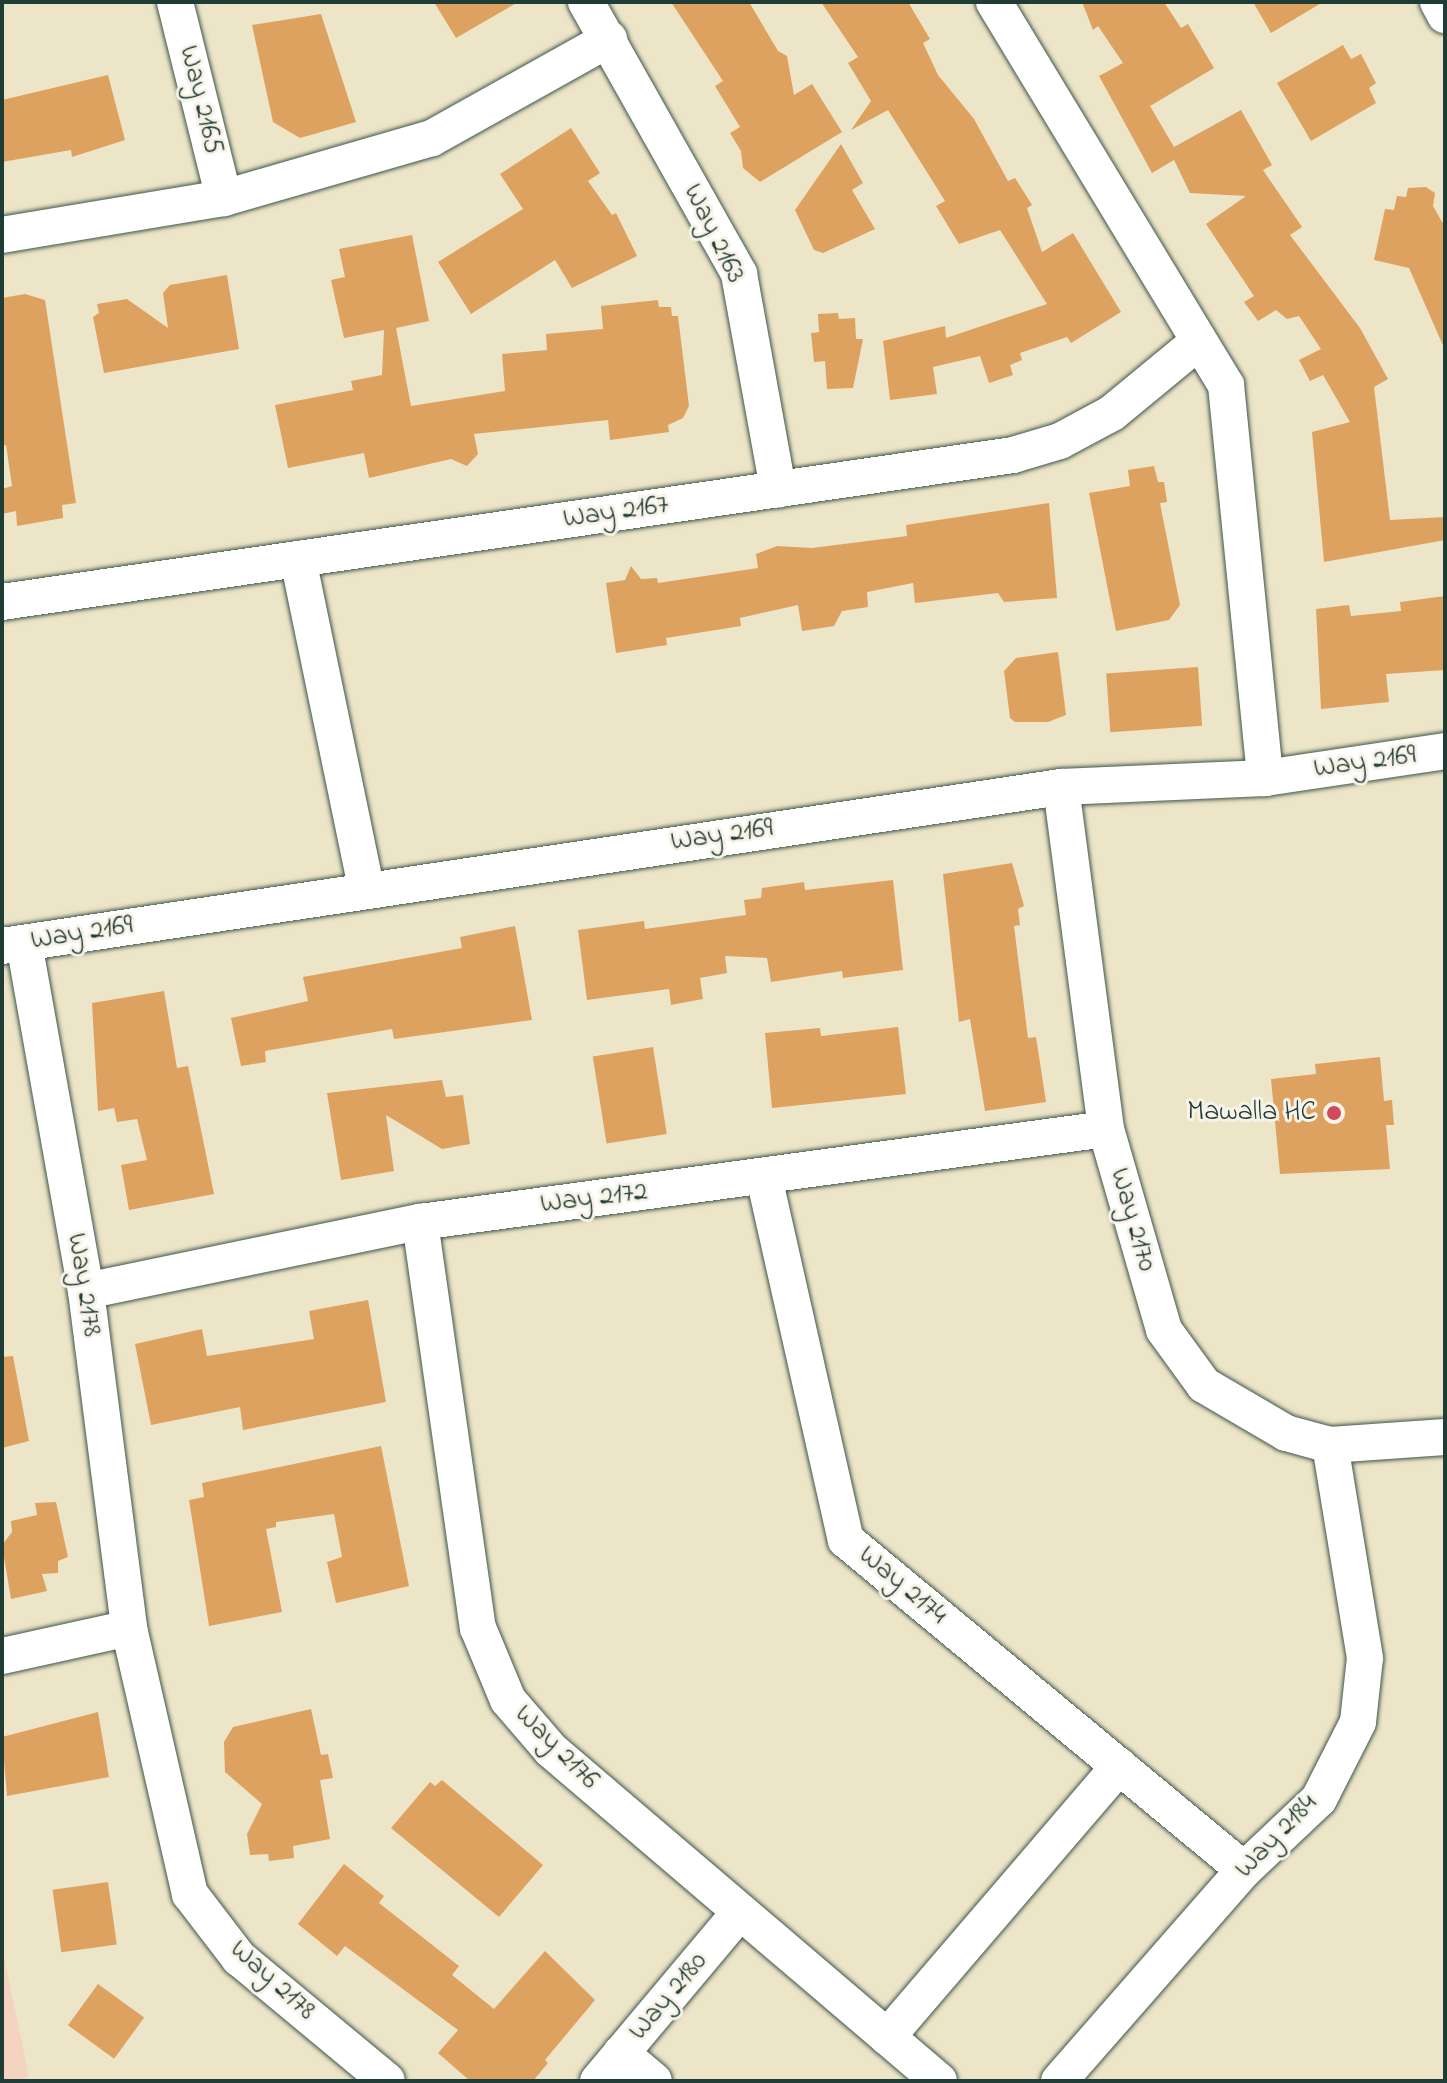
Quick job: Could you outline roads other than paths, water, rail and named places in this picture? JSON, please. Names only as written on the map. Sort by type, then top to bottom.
[{"type":"street","name":"Way 2165","points":[[175,2],[224,198]]},
{"type":"street","name":"Way 2163","points":[[586,2],[739,274],[778,489]]},
{"type":"street","points":[[994,2],[1226,385],[1265,778]]},
{"type":"street","points":[[1438,2],[1445,15]]},
{"type":"street","points":[[2,235],[224,198],[432,138],[609,39]]},
{"type":"street","name":"Way 2167","points":[[2,602],[1013,455],[1060,441],[1112,413],[1198,342]]},
{"type":"street","points":[[298,559],[366,887]]},
{"type":"street","name":"Way 2169","points":[[13,945],[366,887],[1061,787],[1265,778],[1445,751]]},
{"type":"street","name":"Way 2170","points":[[1061,787],[1106,1129],[1164,1330],[1204,1385],[1286,1433],[1330,1445],[1445,1437]]},
{"type":"street","name":"Way 2178","points":[[13,945],[86,1291],[129,1628],[190,1894],[239,1958],[387,2081]]},
{"type":"street","name":"Way 2172","points":[[86,1291],[420,1222],[1106,1129]]},
{"type":"street","name":"Way 2174","points":[[764,1177],[846,1540],[1244,1870]]},
{"type":"street","name":"Way 2176","points":[[420,1222],[478,1628],[508,1700],[551,1750],[939,2081]]},
{"type":"street","name":"Way 2184","points":[[1059,2081],[1244,1870],[1319,1799],[1358,1722],[1365,1658],[1330,1445]]},
{"type":"street","points":[[2,1656],[129,1628]]},
{"type":"street","points":[[887,2037],[1119,1766]]},
{"type":"street","name":"Way 2180","points":[[598,2081],[739,1913]]},
{"type":"street","points":[[621,2053],[654,2081]]},
{"type":"place","name":"Mawalla HC","points":[[1334,1113]]}]
